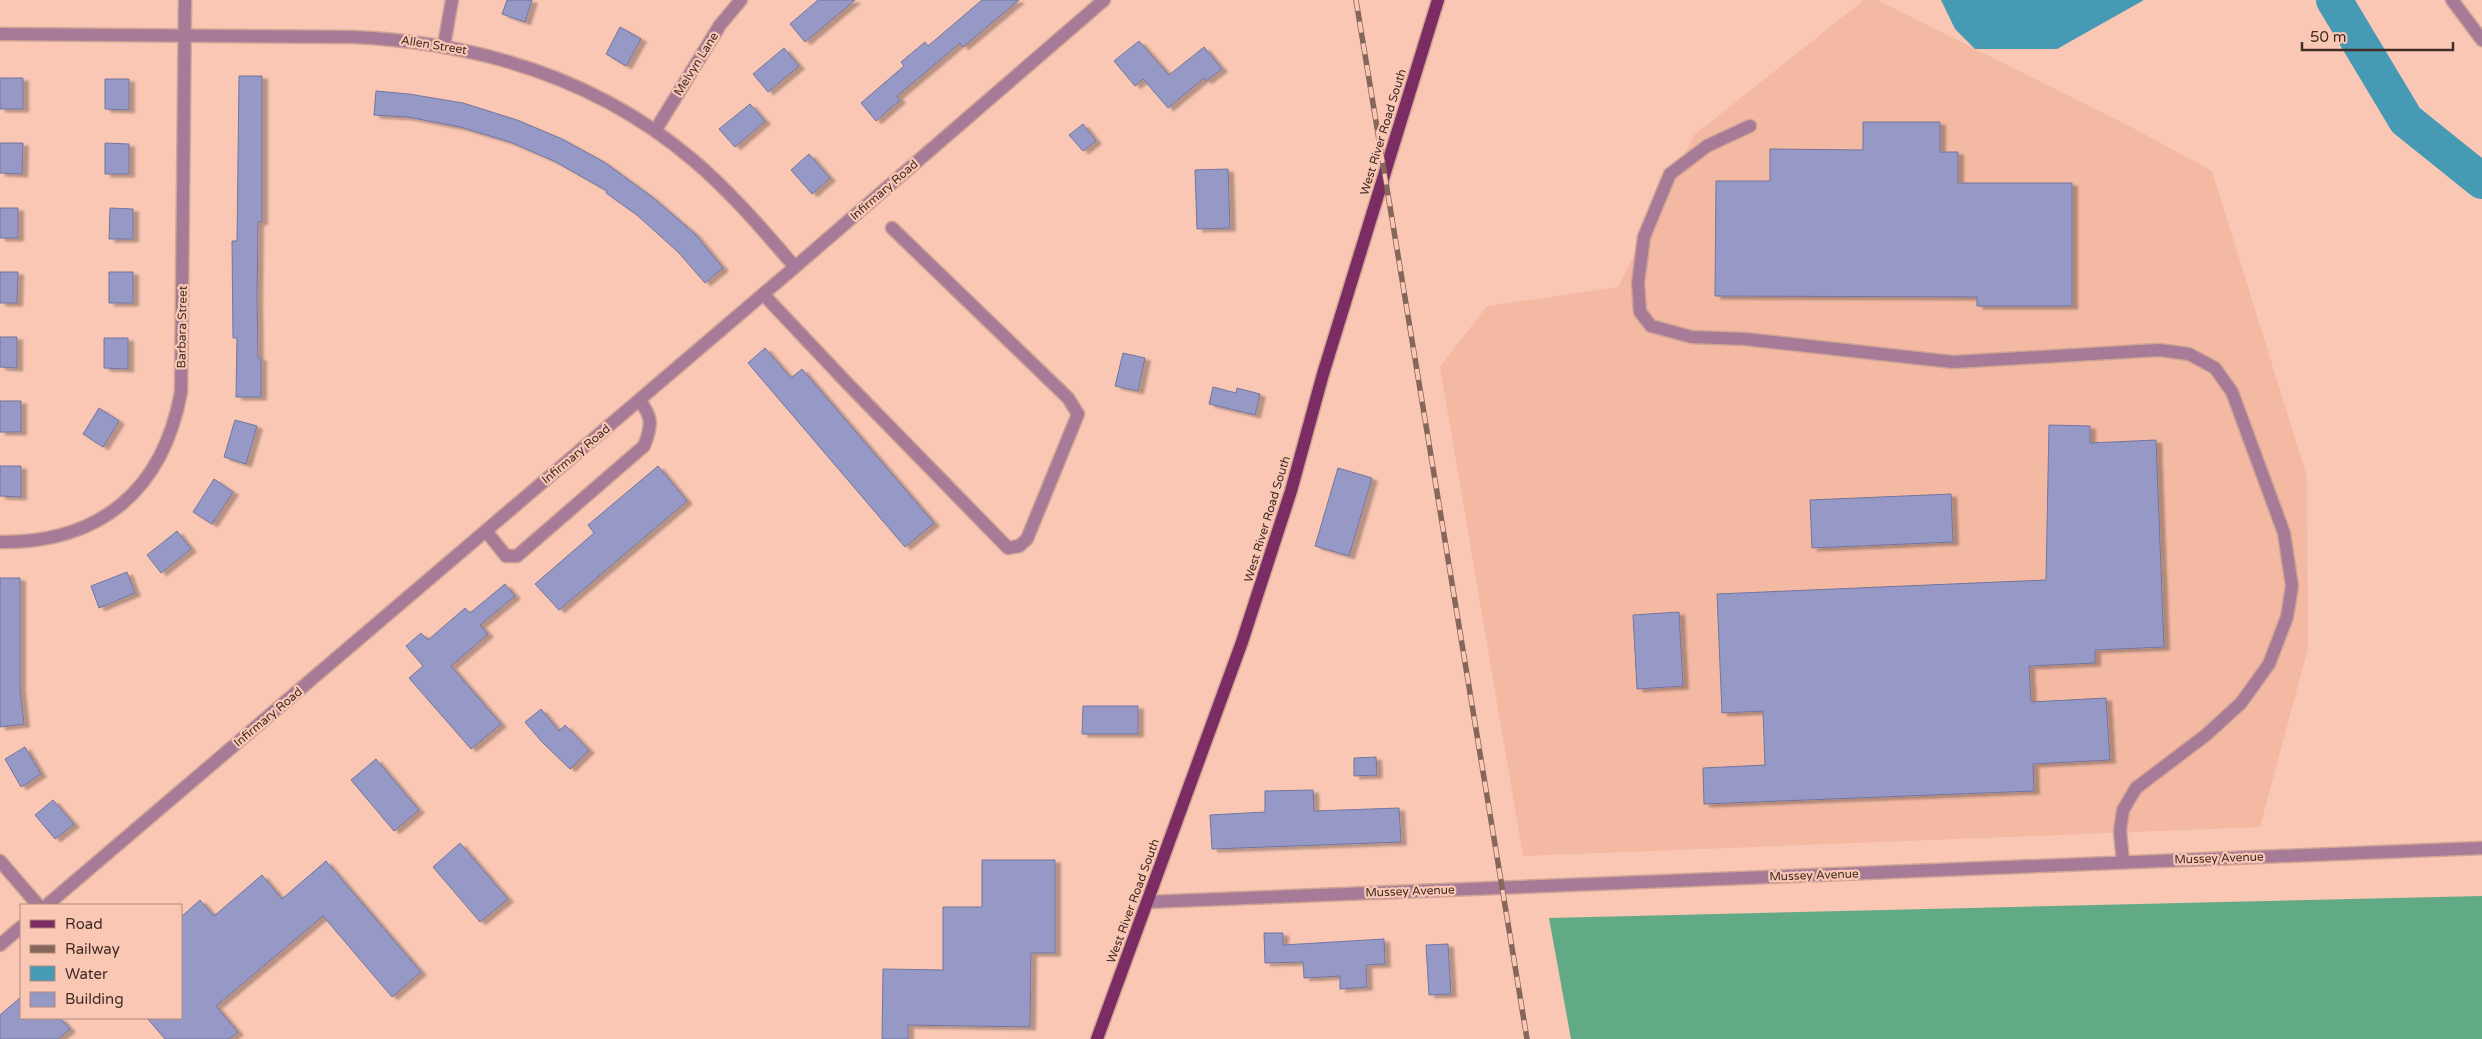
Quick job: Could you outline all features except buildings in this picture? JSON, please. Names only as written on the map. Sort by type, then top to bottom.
[{"type":"main road","name":"West River Road South","points":[[1097,1039],[1242,642],[1291,491],[1323,374],[1438,0]]},
{"type":"street","name":"Barbara Street","points":[[0,542],[44,540],[72,533],[110,513],[133,495],[151,473],[166,448],[176,421],[182,392],[185,0]]},
{"type":"street","points":[[444,45],[452,0]]},
{"type":"street","name":"Melvyn Lane","points":[[654,131],[720,25],[741,0]]},
{"type":"street","name":"Infirmary Road","points":[[47,904],[795,267],[1104,0]]},
{"type":"street","points":[[2452,0],[2482,40]]},
{"type":"street","name":"Allen Street","points":[[0,34],[398,39],[444,45],[512,62],[573,86],[615,107],[654,131],[692,159],[727,191],[795,267]]},
{"type":"street","points":[[1750,126],[1707,146],[1670,174],[1644,237],[1638,283],[1640,312],[1651,326],[1692,337],[1745,339],[1953,362],[2159,350],[2188,354],[2215,368],[2232,392],[2284,533],[2292,586],[2287,617],[2269,664],[2241,703],[2206,735],[2136,788],[2123,810],[2120,831],[2123,862]]},
{"type":"street","points":[[763,294],[1008,548],[1019,546],[1027,539],[1078,414],[1068,398],[892,228]]},
{"type":"street","points":[[486,531],[506,556],[517,556],[644,446],[650,430],[649,412],[639,400]]},
{"type":"street","name":"Mussey Avenue","points":[[1147,902],[2482,848]]},
{"type":"street","points":[[0,861],[37,904]]},
{"type":"street","points":[[0,945],[20,928]]},
{"type":"shaded area","points":[[1864,0],[1877,0],[2131,127],[2212,171],[2307,477],[2308,648],[2260,827],[1523,856],[1440,367],[1487,306],[1618,287],[1694,135]]},
{"type":"green space","points":[[2482,896],[2482,1039],[1571,1039],[1549,918]]},
{"type":"water","points":[[1941,0],[2144,0],[2057,49],[1975,49],[1955,29]]},
{"type":"waterway","points":[[2334,0],[2406,120],[2482,181]]},
{"type":"railway","points":[[1356,0],[1527,1039]]}]
